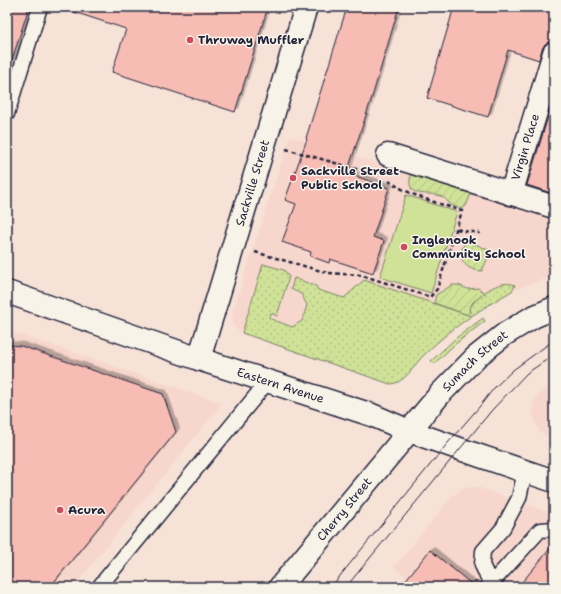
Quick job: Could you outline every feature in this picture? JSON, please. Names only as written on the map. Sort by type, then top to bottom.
[{"type":"street","name":"Sackville Street","points":[[199,359],[306,7]]},
{"type":"street","name":"Virgin Place","points":[[511,194],[554,54]]},
{"type":"street","name":"Virgin Place","points":[[388,155],[554,207]]},
{"type":"street","name":"Eastern Avenue","points":[[7,292],[199,359],[372,416],[477,455],[554,480]]},
{"type":"street","name":"Sumach Street","points":[[410,431],[440,394],[476,357],[505,334],[533,317],[554,308]]},
{"type":"street","name":"Cherry Street","points":[[280,587],[410,431]]},
{"type":"lane","points":[[7,114],[40,7]]},
{"type":"lane","points":[[99,587],[268,381]]},
{"type":"lane","points":[[525,471],[519,498],[503,528],[483,551],[482,565],[490,585],[540,530],[554,529]]},
{"type":"path","points":[[282,148],[376,174]]},
{"type":"path","points":[[248,250],[328,273],[361,275],[430,297],[437,289],[462,212],[397,187],[388,180]]},
{"type":"path","points":[[457,228],[464,231],[480,233]]},
{"type":"shaded area","name":"Inglenook Community School","points":[[290,136],[554,219],[554,276],[512,291],[471,316],[424,355],[401,381],[395,384],[390,384],[242,333],[233,325],[232,313]]},
{"type":"shaded area","name":"Acura","points":[[7,330],[222,403],[74,587],[7,587]]},
{"type":"shaded area","points":[[554,383],[554,439],[540,432],[533,415],[533,404],[541,392]]},
{"type":"shaded area","points":[[478,487],[554,514],[554,587],[418,587],[394,567],[452,496],[463,488]]},
{"type":"green space","points":[[411,174],[471,193],[466,206],[461,209],[437,195],[414,191],[411,188]]},
{"type":"green space","points":[[406,195],[457,212],[431,293],[380,277]]},
{"type":"green space","points":[[466,240],[491,251],[482,271],[474,270],[467,266],[462,260],[461,252]]},
{"type":"green space","points":[[263,264],[284,270],[289,277],[277,316],[271,313],[269,318],[292,327],[302,321],[307,305],[301,294],[291,289],[294,278],[316,286],[318,290],[344,298],[364,280],[471,316],[469,309],[483,294],[502,284],[509,283],[515,285],[512,291],[454,328],[423,356],[405,377],[396,383],[390,384],[242,333]]},
{"type":"green space","points":[[452,285],[458,285],[468,289],[478,288],[485,293],[473,302],[469,309],[471,316],[434,303],[436,295]]},
{"type":"green space","points":[[483,318],[485,321],[454,345],[434,364],[431,361],[456,338]]},
{"type":"building","points":[[7,7],[29,7],[11,63],[7,63]]},
{"type":"building","name":"Thruway Muffler","points":[[71,7],[268,7],[235,112],[112,72],[126,29],[71,11]]},
{"type":"building","points":[[347,7],[399,7],[347,173],[389,188],[373,237],[384,241],[373,273],[330,259],[329,263],[310,256],[311,252],[282,242],[296,204],[285,200],[307,139],[306,138]]},
{"type":"building","points":[[454,7],[554,7],[554,41],[545,44],[539,60],[508,50],[488,117],[427,98]]},
{"type":"building","points":[[552,104],[554,104],[554,194],[527,185]]},
{"type":"building","name":"Acura","points":[[7,345],[21,346],[163,394],[176,432],[50,587],[7,587]]},
{"type":"building","points":[[554,544],[554,587],[518,587]]},
{"type":"building","points":[[430,550],[475,587],[400,587]]},
{"type":"tram line","points":[[331,587],[494,388],[513,370],[554,340]]},
{"type":"tram line","points":[[346,587],[492,410],[527,373],[554,355]]},
{"type":"place","name":"Thruway Muffler","points":[[190,40]]},
{"type":"place","name":"Sackville Street Public School","points":[[293,178]]},
{"type":"place","name":"Inglenook Community School","points":[[404,247]]},
{"type":"place","name":"Acura","points":[[60,510]]}]
